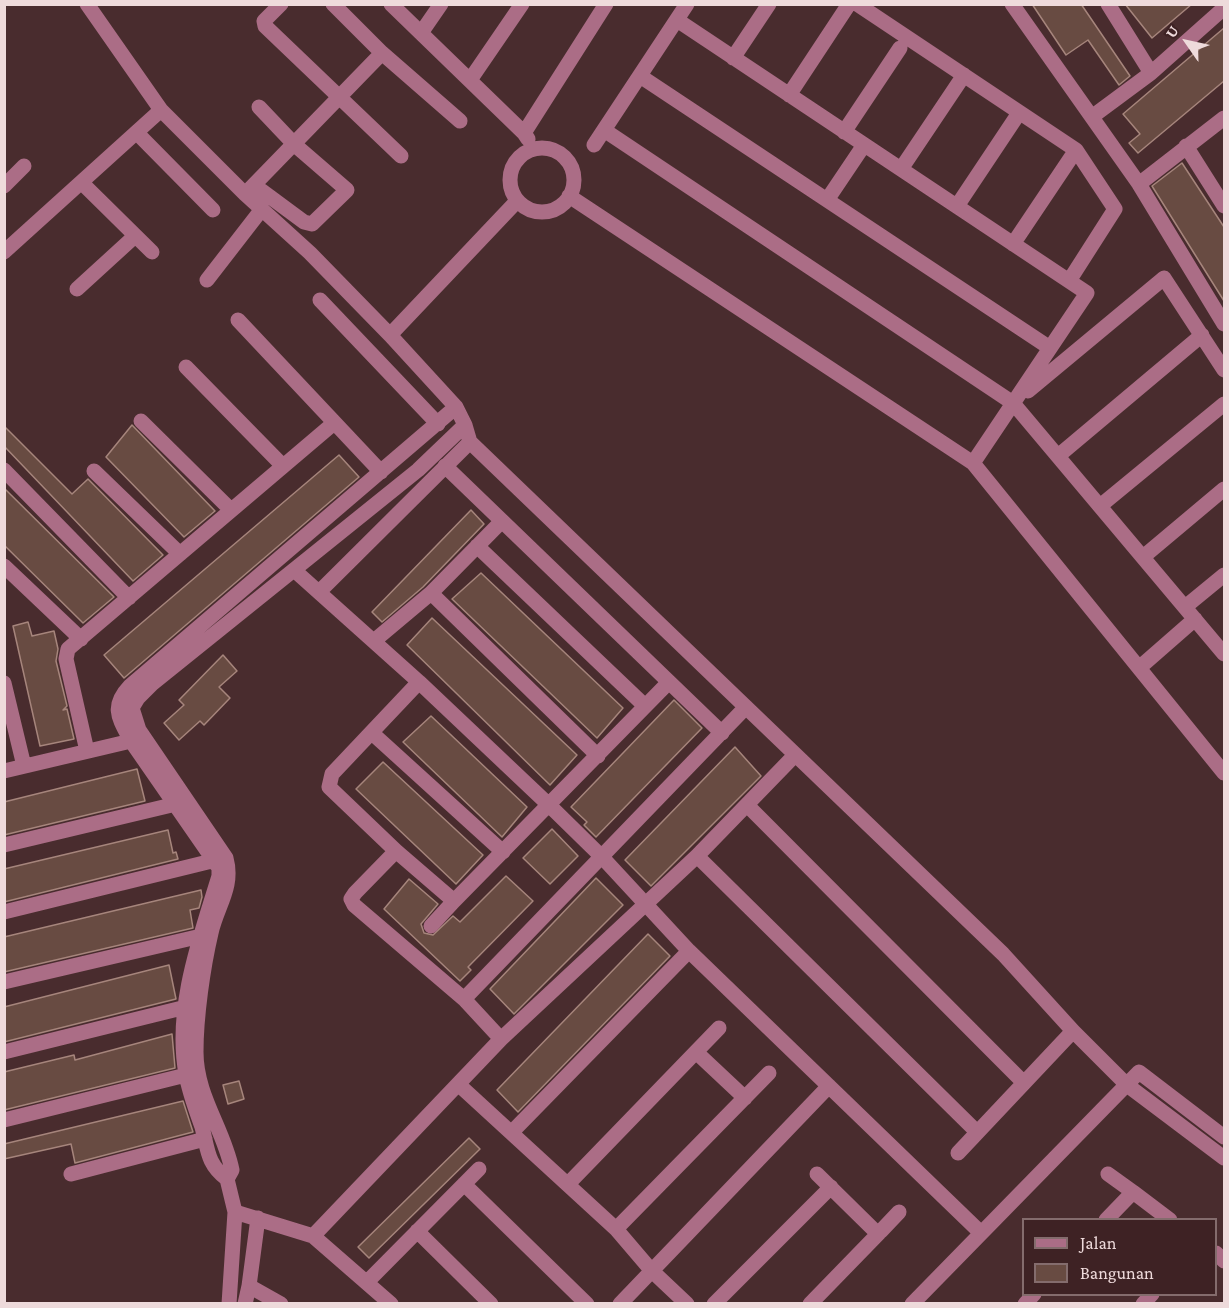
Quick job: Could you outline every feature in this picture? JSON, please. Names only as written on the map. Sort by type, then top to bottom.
[{"type":"street","points":[[87,4],[160,110],[249,189],[304,222],[312,224],[351,194],[295,145],[259,107]]},
{"type":"street","points":[[281,4],[264,21],[265,26],[401,156]]},
{"type":"street","points":[[333,4],[382,53],[460,121]]},
{"type":"street","points":[[391,4],[524,133],[534,149]]},
{"type":"street","points":[[421,33],[441,4]]},
{"type":"street","points":[[470,80],[522,4]]},
{"type":"street","points":[[524,133],[606,4]]},
{"type":"street","points":[[594,145],[687,4]]},
{"type":"street","points":[[733,58],[769,4]]},
{"type":"street","points":[[789,95],[849,4]]},
{"type":"street","points":[[857,4],[1076,150],[1115,209],[1069,281]]},
{"type":"street","points":[[1012,4],[1094,116],[1139,184],[1224,324]]},
{"type":"street","points":[[1110,6],[1151,73]]},
{"type":"street","points":[[1094,116],[1151,73],[1224,8]]},
{"type":"street","points":[[677,20],[1087,293],[973,463]]},
{"type":"street","points":[[844,132],[900,48]]},
{"type":"street","points":[[249,189],[295,145],[382,53]]},
{"type":"street","points":[[901,169],[964,75]]},
{"type":"street","points":[[640,76],[1050,348]]},
{"type":"street","points":[[4,252],[160,110]]},
{"type":"street","points":[[957,207],[1019,113]]},
{"type":"street","points":[[1139,184],[1224,118]]},
{"type":"street","points":[[604,130],[1013,403],[1224,654]]},
{"type":"street","points":[[137,133],[213,210]]},
{"type":"street","points":[[827,200],[864,145]]},
{"type":"street","points":[[1186,146],[1224,206]]},
{"type":"street","points":[[534,149],[553,150],[567,161],[574,178],[569,196],[564,203],[548,212],[531,211],[517,201],[510,184],[513,166],[526,152],[534,149]]},
{"type":"street","points":[[1013,244],[1076,150]]},
{"type":"street","points":[[4,186],[24,166]]},
{"type":"street","points":[[82,183],[152,252]]},
{"type":"street","points":[[249,189],[262,209],[310,253],[456,407],[470,442],[1003,954],[1073,1031],[1127,1085],[1224,1158]]},
{"type":"street","points":[[569,196],[973,463],[1224,773]]},
{"type":"street","points":[[390,335],[517,201]]},
{"type":"street","points":[[207,280],[262,209]]},
{"type":"street","points":[[77,288],[135,236]]},
{"type":"street","points":[[1013,403],[1164,278],[1224,370]]},
{"type":"street","points":[[320,300],[438,424]]},
{"type":"street","points":[[238,320],[381,472]]},
{"type":"street","points":[[1058,456],[1202,335]]},
{"type":"street","points":[[186,367],[283,466]]},
{"type":"street","points":[[1100,506],[1224,404]]},
{"type":"street","points":[[229,1304],[235,1212],[226,1179],[211,1163],[186,1075],[183,1026],[201,936],[219,876],[216,860],[131,741],[119,718],[118,702],[121,695],[456,407]]},
{"type":"street","points":[[141,421],[231,510]]},
{"type":"street","points":[[87,751],[65,656],[68,649],[334,423]]},
{"type":"street","points":[[226,1179],[231,1170],[228,1154],[198,1079],[196,1052],[212,930],[230,874],[226,858],[139,730],[132,708],[152,684],[418,470],[465,425]]},
{"type":"street","points":[[319,592],[470,442]]},
{"type":"street","points":[[446,466],[722,732]]},
{"type":"street","points":[[4,470],[129,598]]},
{"type":"street","points":[[94,471],[180,554]]},
{"type":"street","points":[[1143,557],[1224,489]]},
{"type":"street","points":[[375,640],[431,593],[502,521]]},
{"type":"street","points":[[477,546],[645,706]]},
{"type":"street","points":[[4,566],[81,639]]},
{"type":"street","points":[[294,570],[375,640],[550,806],[602,857],[689,951],[981,1233]]},
{"type":"street","points":[[1139,668],[1224,575]]},
{"type":"street","points":[[431,593],[598,756]]},
{"type":"street","points":[[420,682],[332,774],[329,787],[396,851],[454,901]]},
{"type":"street","points":[[431,926],[669,682]]},
{"type":"street","points":[[4,683],[24,766]]},
{"type":"street","points":[[464,999],[746,707]]},
{"type":"street","points":[[372,733],[503,852]]},
{"type":"street","points":[[4,771],[131,741]]},
{"type":"street","points":[[313,1236],[501,1039],[548,997],[644,903],[697,856],[795,755]]},
{"type":"street","points":[[4,845],[176,804]]},
{"type":"street","points":[[747,805],[1024,1083]]},
{"type":"street","points":[[396,851],[355,893],[351,899],[354,905],[464,999],[501,1039]]},
{"type":"street","points":[[697,856],[977,1132]]},
{"type":"street","points":[[4,912],[216,860]]},
{"type":"street","points":[[4,982],[201,936]]},
{"type":"street","points":[[512,1132],[689,951]]},
{"type":"street","points":[[4,1052],[186,1007]]},
{"type":"street","points":[[568,1184],[719,1028]]},
{"type":"street","points":[[958,1153],[1073,1031]]},
{"type":"street","points":[[696,1052],[745,1098]]},
{"type":"street","points":[[912,1304],[1139,1072],[1224,1137]]},
{"type":"street","points":[[616,1229],[769,1073]]},
{"type":"street","points":[[4,1120],[186,1075]]},
{"type":"street","points":[[458,1084],[616,1229],[651,1270],[687,1304]]},
{"type":"street","points":[[620,1304],[830,1086]]},
{"type":"street","points":[[71,1174],[205,1140]]},
{"type":"street","points":[[368,1281],[478,1169]]},
{"type":"street","points":[[818,1174],[879,1233]]},
{"type":"street","points":[[1108,1174],[1167,1218]]},
{"type":"street","points":[[464,1184],[587,1304]]},
{"type":"street","points":[[714,1304],[831,1187]]},
{"type":"street","points":[[1108,1218],[1132,1192]]},
{"type":"street","points":[[235,1212],[313,1236],[368,1281],[391,1304]]},
{"type":"street","points":[[810,1304],[899,1212]]},
{"type":"street","points":[[244,1304],[249,1286],[258,1218]]},
{"type":"street","points":[[417,1231],[491,1304]]},
{"type":"street","points":[[249,1286],[281,1304]]},
{"type":"building","points":[[1032,4],[1081,4],[1130,76],[1119,85],[1088,40],[1066,55]]},
{"type":"building","points":[[1125,4],[1192,4],[1152,38]]},
{"type":"building","points":[[1224,28],[1224,81],[1138,153],[1129,143],[1140,134],[1123,114]]},
{"type":"building","points":[[1182,163],[1224,227],[1224,301],[1152,186]]},
{"type":"building","points":[[132,425],[215,511],[184,537],[106,457]]},
{"type":"building","points":[[4,426],[72,494],[88,479],[163,555],[133,581],[4,446]]},
{"type":"building","points":[[339,455],[359,477],[124,678],[104,655]]},
{"type":"building","points":[[4,488],[114,597],[83,623],[4,545]]},
{"type":"building","points":[[471,510],[484,524],[423,587],[382,622],[372,612]]},
{"type":"building","points":[[481,573],[623,708],[597,738],[452,599]]},
{"type":"building","points":[[432,618],[577,755],[550,785],[407,645]]},
{"type":"building","points":[[28,622],[32,636],[54,631],[58,649],[56,661],[67,706],[63,710],[67,709],[74,739],[40,746],[13,626]]},
{"type":"building","points":[[223,655],[237,671],[219,687],[230,698],[204,725],[200,721],[179,740],[164,723],[184,705],[179,700]]},
{"type":"building","points":[[674,700],[702,728],[596,837],[584,825],[587,822],[571,807]]},
{"type":"building","points":[[431,716],[527,807],[502,837],[403,742]]},
{"type":"building","points":[[735,747],[761,776],[651,886],[625,860]]},
{"type":"building","points":[[383,762],[483,855],[456,884],[356,789]]},
{"type":"building","points":[[137,769],[145,801],[4,835],[4,802]]},
{"type":"building","points":[[552,829],[578,856],[550,884],[523,858]]},
{"type":"building","points":[[168,830],[173,853],[176,852],[178,859],[4,902],[4,869]]},
{"type":"building","points":[[506,876],[533,901],[468,967],[471,970],[460,981],[384,909],[409,879],[438,904],[421,924],[424,933],[433,935],[453,916],[460,922]]},
{"type":"building","points":[[596,878],[623,905],[514,1014],[490,989]]},
{"type":"building","points":[[201,890],[199,908],[190,910],[193,928],[4,972],[4,937]]},
{"type":"building","points":[[648,934],[670,956],[518,1112],[497,1090]]},
{"type":"building","points":[[169,965],[176,999],[4,1042],[4,1007]]},
{"type":"building","points":[[172,1034],[175,1068],[4,1110],[4,1072],[74,1055],[75,1060]]},
{"type":"building","points":[[239,1081],[244,1099],[228,1104],[223,1085]]},
{"type":"building","points":[[183,1101],[193,1132],[75,1163],[71,1144],[4,1159],[4,1144]]},
{"type":"building","points":[[469,1138],[480,1149],[369,1258],[358,1247]]}]
